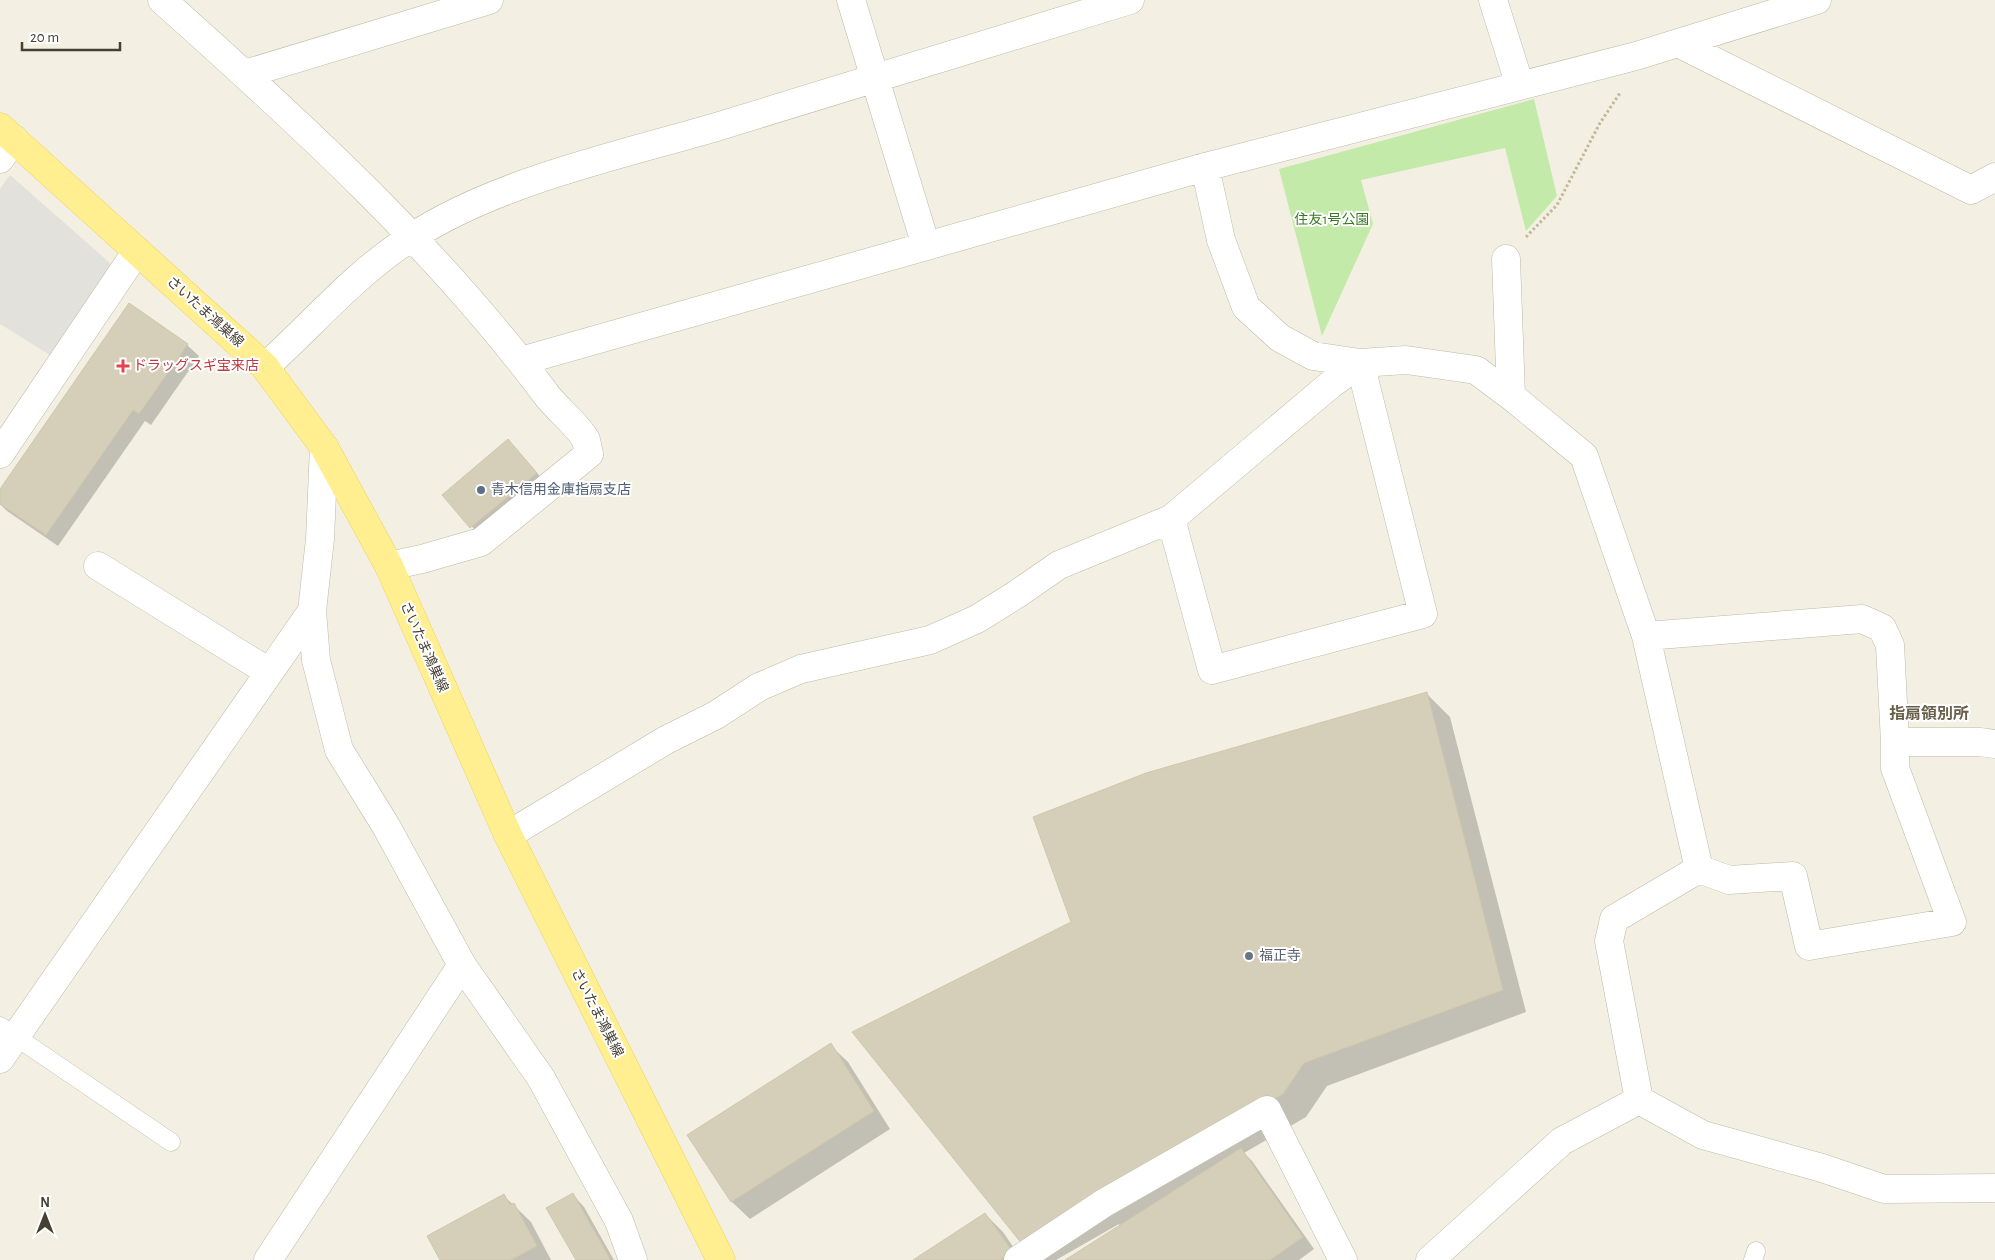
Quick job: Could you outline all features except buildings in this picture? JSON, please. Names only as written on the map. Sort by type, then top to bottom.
[{"type":"main road","name":"さいたま鴻巣線","points":[[5,141],[137,251],[265,367],[324,447],[389,566],[508,835],[721,1260]]},
{"type":"street","points":[[162,0],[245,74],[413,236],[521,361],[551,401],[585,439],[589,454],[482,542],[389,566]]},
{"type":"street","points":[[245,74],[489,0]]},
{"type":"street","points":[[851,0],[926,246]]},
{"type":"street","points":[[265,367],[370,266],[413,236],[495,195],[566,171],[875,80],[1130,0]]},
{"type":"street","points":[[1493,0],[1520,86]]},
{"type":"street","points":[[521,361],[1205,166],[1636,56],[1817,0]]},
{"type":"street","points":[[1678,43],[1971,190],[1995,177]]},
{"type":"street","points":[[1205,166],[1221,240],[1246,307],[1280,338],[1313,356],[1360,363],[1406,360],[1476,370],[1584,456],[1646,636],[1699,870]]},
{"type":"street","points":[[0,454],[137,251]]},
{"type":"street","points":[[1506,259],[1511,396]]},
{"type":"street","points":[[508,835],[666,740],[716,715],[759,687],[801,669],[930,640],[977,618],[1018,594],[1058,565],[1171,518],[1322,392],[1360,363]]},
{"type":"street","points":[[1171,518],[1212,670],[1423,614],[1360,363]]},
{"type":"street","points":[[324,447],[320,539],[312,611],[316,660],[339,750],[386,826],[462,964],[541,1078],[619,1222],[633,1260]]},
{"type":"street","points":[[98,566],[269,672]]},
{"type":"street","points":[[0,1059],[8,1031],[312,611]]},
{"type":"street","points":[[1639,1100],[1609,941],[1614,919],[1699,870],[1729,880],[1793,876],[1809,946],[1952,922],[1895,768],[1890,645],[1882,628],[1862,618],[1646,636]]},
{"type":"street","points":[[1894,742],[1980,742],[1995,744]]},
{"type":"street","points":[[268,1260],[462,964]]},
{"type":"street","points":[[1639,1100],[1703,1135],[1822,1168],[1884,1189],[1995,1188]]},
{"type":"street","points":[[1430,1260],[1562,1140],[1639,1100]]},
{"type":"street","points":[[1018,1260],[1104,1203],[1267,1110],[1343,1260]]},
{"type":"lane","points":[[8,1031],[171,1142]]},
{"type":"path","points":[[1506,259],[1557,205],[1600,122],[1622,91],[1636,56]]},
{"type":"green space","name":"住友1号公園","points":[[1534,99],[1557,196],[1526,231],[1505,148],[1361,180],[1373,224],[1322,336],[1279,169]]},
{"type":"shaded area","points":[[10,175],[110,263],[110,272],[53,357],[0,324],[0,189]]},
{"type":"place","name":"ドラッグスギ宝来店","points":[[123,366]]},
{"type":"place","name":"青木信用金庫指扇支店","points":[[481,490]]},
{"type":"place","name":"福正寺","points":[[1249,956]]},
{"type":"district","name":"指扇領別所","points":[[1929,714]]}]
